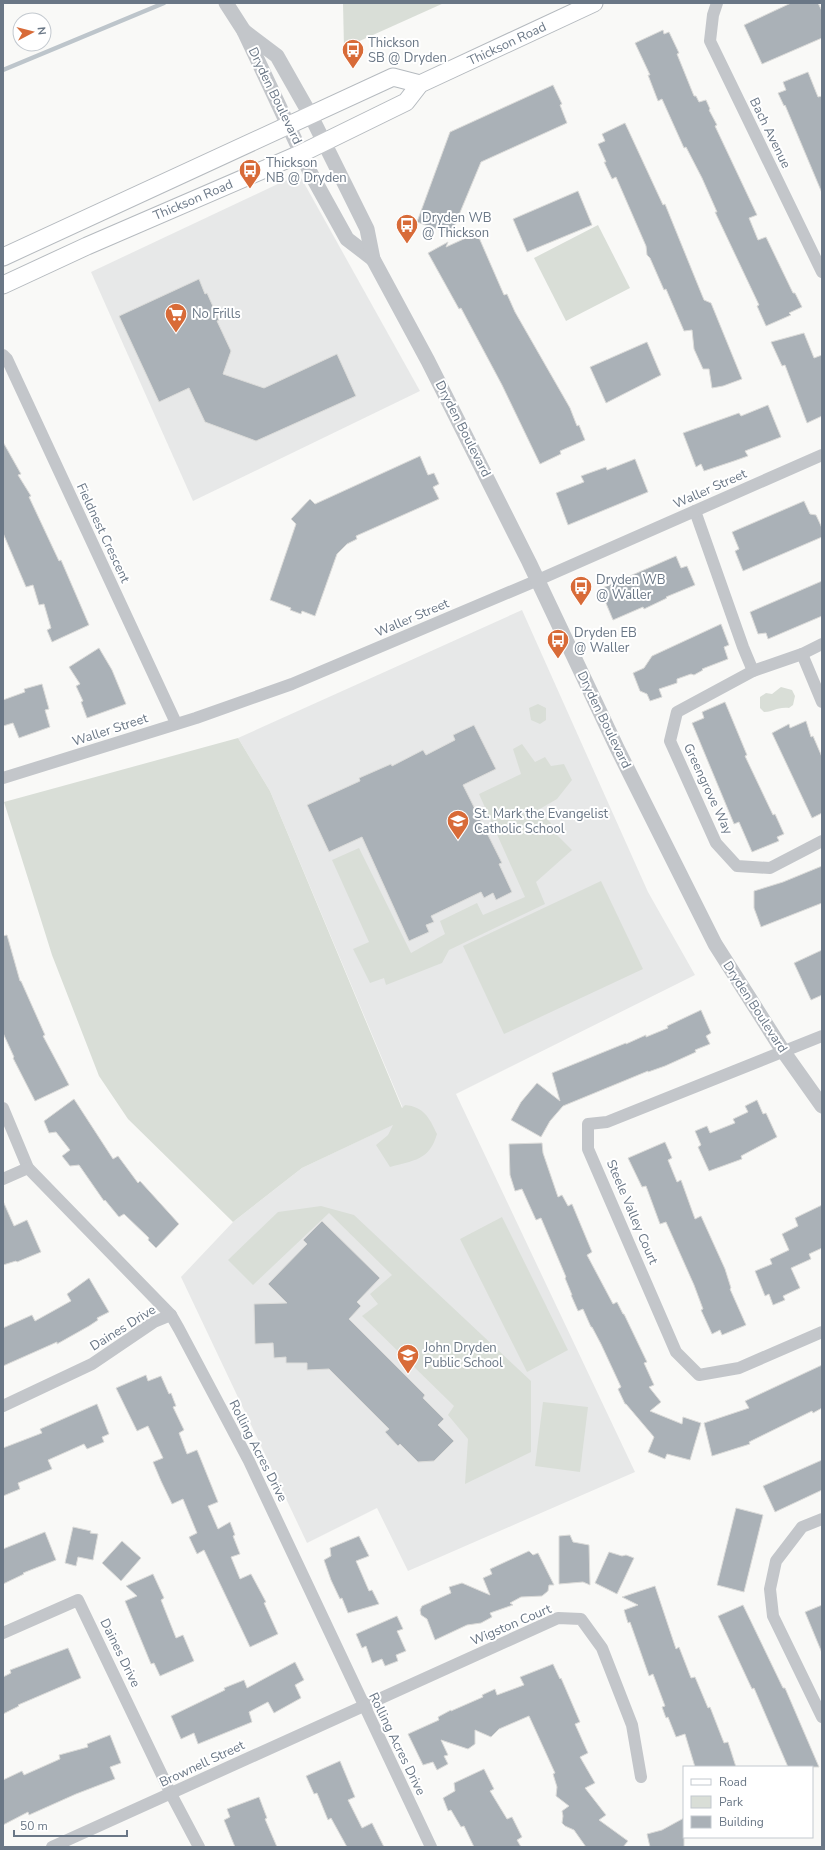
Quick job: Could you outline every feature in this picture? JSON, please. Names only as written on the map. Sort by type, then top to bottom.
[{"type":"main road","name":"Thickson Road","points":[[3,285],[87,246],[302,153],[406,102],[420,84],[594,3]]},
{"type":"main road","name":"Thickson Road","points":[[3,257],[393,77],[420,84]]},
{"type":"street","name":"Dryden Boulevard","points":[[226,3],[244,31],[318,186],[347,239],[373,259]]},
{"type":"street","name":"Bach Avenue","points":[[717,3],[713,15],[710,41],[822,272]]},
{"type":"street","name":"Dryden Boulevard","points":[[244,31],[277,56],[311,116],[367,229],[373,259],[428,360],[538,580],[617,748],[715,944],[783,1051],[822,1106]]},
{"type":"street","name":"Fieldnest Crescent","points":[[3,355],[7,359],[176,723]]},
{"type":"street","name":"Waller Street","points":[[3,778],[196,718],[292,684],[538,580],[822,455]]},
{"type":"street","points":[[694,511],[742,647],[753,671]]},
{"type":"street","name":"Greengrove Way","points":[[822,644],[802,654],[753,671],[677,712],[670,741],[716,843],[737,866],[770,868],[822,841]]},
{"type":"street","points":[[802,654],[822,702]]},
{"type":"street","points":[[783,1051],[822,1036]]},
{"type":"street","name":"Steele Valley Court","points":[[783,1051],[607,1122],[588,1124],[588,1149],[676,1352],[699,1375],[739,1368],[822,1332]]},
{"type":"street","name":"Rolling Acres Drive","points":[[3,1108],[28,1168],[171,1315],[249,1461],[431,1847]]},
{"type":"street","points":[[3,1180],[28,1168]]},
{"type":"street","name":"Daines Drive","points":[[3,1406],[92,1364],[154,1322],[171,1315]]},
{"type":"street","points":[[822,1519],[802,1527],[776,1561],[770,1589],[773,1616],[822,1717]]},
{"type":"street","name":"Daines Drive","points":[[3,1633],[78,1600],[171,1794]]},
{"type":"street","name":"Wigston Court","points":[[363,1705],[558,1618],[581,1619],[602,1648],[632,1724],[641,1777]]},
{"type":"street","name":"Brownell Street","points":[[52,1847],[171,1794],[363,1705]]},
{"type":"street","points":[[171,1794],[199,1847]]},
{"type":"shaded area","points":[[299,174],[420,391],[193,501],[91,272]]},
{"type":"shaded area","points":[[522,610],[648,892],[695,975],[456,1094],[635,1472],[408,1571],[377,1508],[307,1543],[181,1277],[233,1222],[302,1168],[407,1118],[270,791],[238,738]]},
{"type":"green space","points":[[343,3],[444,3],[344,48]]},
{"type":"green space","points":[[598,225],[630,288],[566,321],[534,258]]},
{"type":"green space","points":[[781,687],[792,690],[795,696],[793,705],[789,708],[781,708],[764,712],[760,708],[760,697],[766,693],[772,694]]},
{"type":"green space","points":[[538,704],[546,708],[546,720],[540,724],[531,720],[529,708]]},
{"type":"green space","points":[[238,738],[270,791],[402,1108],[405,1105],[417,1108],[425,1114],[437,1134],[430,1150],[420,1158],[390,1167],[376,1145],[388,1135],[393,1125],[302,1168],[233,1222],[128,1119],[99,1076],[52,955],[4,802]]},
{"type":"green space","points":[[522,744],[535,762],[545,757],[551,766],[564,764],[572,780],[557,799],[538,810],[551,823],[552,830],[572,850],[536,882],[545,904],[449,950],[442,963],[386,985],[384,978],[370,983],[353,949],[369,942],[332,860],[359,848],[411,953],[445,934],[440,921],[477,903],[483,915],[525,897],[479,794],[521,774],[513,749]]},
{"type":"green space","points":[[601,881],[643,969],[504,1034],[463,946]]},
{"type":"green space","points":[[321,1206],[354,1215],[531,1381],[531,1452],[465,1484],[468,1439],[448,1415],[454,1406],[362,1316],[378,1304],[370,1294],[392,1275],[329,1213],[253,1285],[228,1260],[278,1212]]},
{"type":"green space","points":[[502,1217],[568,1350],[527,1372],[460,1239]]},
{"type":"green space","points":[[543,1402],[588,1407],[580,1472],[535,1466]]},
{"type":"building","points":[[791,3],[818,3],[822,11],[822,38],[762,64],[744,25]]},
{"type":"building","points":[[663,30],[664,34],[669,32],[679,53],[677,54],[694,96],[696,96],[699,102],[706,100],[710,109],[709,110],[717,125],[715,126],[757,215],[749,218],[758,240],[766,237],[793,293],[795,293],[802,307],[789,313],[791,315],[766,326],[757,306],[759,305],[715,212],[717,212],[702,178],[686,147],[684,148],[662,99],[658,101],[648,75],[650,75],[635,43]]},
{"type":"building","points":[[808,72],[818,97],[822,96],[822,193],[785,105],[784,106],[778,93],[786,90],[783,82]]},
{"type":"building","points":[[553,85],[562,104],[560,105],[567,123],[481,162],[451,234],[417,222],[450,132]]},
{"type":"building","points":[[625,123],[663,205],[665,204],[704,300],[711,303],[742,379],[723,386],[712,388],[709,369],[703,369],[694,349],[692,330],[684,331],[666,289],[664,290],[650,258],[647,255],[646,246],[616,177],[612,179],[604,162],[606,162],[598,144],[605,141],[602,134]]},
{"type":"building","points":[[578,191],[592,225],[527,252],[513,219]]},
{"type":"building","points":[[477,233],[504,295],[507,294],[515,312],[570,408],[577,426],[579,425],[585,440],[560,451],[561,454],[540,464],[502,385],[461,308],[459,309],[428,253],[448,242],[446,247]]},
{"type":"building","points":[[199,279],[219,320],[217,321],[231,351],[223,374],[264,388],[337,354],[356,396],[256,441],[205,422],[189,388],[159,402],[119,316]]},
{"type":"building","points":[[804,333],[814,358],[822,355],[822,416],[807,423],[785,365],[782,366],[771,342]]},
{"type":"building","points":[[647,342],[661,375],[606,403],[590,367]]},
{"type":"building","points":[[768,405],[781,437],[745,451],[748,456],[734,461],[704,471],[701,464],[696,467],[683,433],[739,413],[741,416]]},
{"type":"building","points":[[3,442],[21,474],[18,475],[31,496],[29,497],[59,561],[61,560],[89,625],[52,642],[47,630],[51,628],[44,604],[39,605],[33,585],[26,587],[3,533]]},
{"type":"building","points":[[420,456],[428,475],[434,473],[439,484],[433,487],[439,499],[356,536],[357,539],[347,544],[337,554],[315,616],[302,611],[301,614],[290,610],[291,608],[270,600],[296,524],[291,519],[310,499],[315,504]]},
{"type":"building","points":[[635,459],[648,492],[568,525],[556,493],[584,482],[581,476],[606,467],[607,470]]},
{"type":"building","points":[[804,501],[810,514],[816,515],[822,528],[822,537],[743,571],[735,551],[739,549],[732,532]]},
{"type":"building","points":[[676,556],[681,568],[687,566],[695,585],[666,597],[667,598],[644,609],[643,607],[613,620],[600,589]]},
{"type":"building","points":[[822,581],[822,616],[768,639],[766,633],[758,634],[750,612]]},
{"type":"building","points":[[721,624],[729,645],[724,647],[728,659],[702,669],[703,670],[694,675],[691,674],[677,679],[677,683],[659,689],[662,697],[650,701],[647,694],[640,691],[633,673],[644,668],[652,656]]},
{"type":"building","points":[[99,648],[112,670],[126,704],[87,718],[81,702],[83,701],[76,686],[80,684],[69,667]]},
{"type":"building","points":[[42,684],[49,709],[45,710],[50,727],[19,738],[13,723],[3,726],[3,700],[25,692],[24,689]]},
{"type":"building","points":[[725,702],[747,755],[745,756],[773,815],[775,814],[784,834],[777,837],[779,841],[752,852],[739,822],[734,824],[692,723],[704,718],[702,712]]},
{"type":"building","points":[[806,721],[811,737],[813,736],[822,757],[822,813],[812,818],[772,733],[789,724],[790,728]]},
{"type":"building","points":[[474,725],[496,769],[463,785],[502,863],[499,864],[512,892],[496,900],[493,893],[484,898],[481,892],[431,916],[434,922],[426,925],[429,932],[409,941],[362,837],[329,852],[307,805],[360,781],[359,778],[391,764],[392,766],[423,750],[426,755],[455,740],[453,735]]},
{"type":"building","points":[[822,866],[822,903],[761,927],[754,908],[754,891],[783,882]]},
{"type":"building","points":[[7,935],[20,981],[45,1035],[43,1036],[69,1085],[35,1101],[13,1058],[14,1057],[3,1033],[3,936]]},
{"type":"building","points":[[822,950],[822,995],[811,1000],[794,963]]},
{"type":"building","points":[[701,1010],[711,1033],[706,1036],[710,1044],[665,1066],[648,1071],[563,1106],[550,1121],[541,1137],[511,1120],[521,1102],[537,1083],[560,1101],[552,1073],[646,1035],[646,1037],[668,1028],[667,1026]]},
{"type":"building","points":[[74,1099],[113,1159],[118,1156],[138,1183],[140,1181],[179,1224],[156,1248],[148,1240],[149,1238],[124,1214],[119,1217],[105,1200],[104,1201],[79,1165],[70,1166],[62,1156],[70,1150],[56,1132],[49,1133],[44,1121]]},
{"type":"building","points":[[757,1100],[763,1114],[766,1113],[777,1137],[741,1156],[742,1159],[709,1171],[698,1147],[701,1145],[695,1131],[707,1126],[710,1133],[735,1123],[733,1119],[748,1112],[745,1106]]},
{"type":"building","points":[[665,1142],[672,1158],[668,1160],[677,1182],[681,1180],[695,1219],[701,1216],[725,1269],[731,1288],[730,1289],[746,1325],[722,1335],[720,1330],[712,1334],[701,1310],[703,1309],[694,1285],[666,1222],[660,1224],[646,1186],[642,1187],[628,1158]]},
{"type":"building","points":[[542,1143],[543,1153],[558,1197],[562,1195],[568,1206],[572,1204],[592,1252],[587,1255],[613,1304],[617,1302],[624,1314],[647,1362],[644,1363],[654,1385],[649,1387],[661,1402],[650,1411],[682,1424],[683,1417],[701,1423],[690,1460],[667,1454],[665,1459],[648,1452],[654,1437],[625,1404],[618,1389],[621,1387],[601,1344],[583,1309],[578,1311],[565,1278],[566,1277],[541,1218],[536,1220],[522,1189],[515,1191],[510,1175],[509,1144]]},
{"type":"building","points":[[3,1201],[14,1226],[27,1220],[41,1252],[17,1262],[3,1265]]},
{"type":"building","points":[[822,1205],[822,1248],[809,1254],[811,1259],[791,1268],[800,1288],[783,1296],[785,1300],[773,1305],[769,1294],[765,1296],[755,1271],[772,1264],[770,1259],[789,1250],[782,1234],[798,1226],[795,1218]]},
{"type":"building","points":[[322,1221],[380,1278],[357,1302],[361,1306],[349,1319],[425,1395],[423,1398],[444,1419],[438,1425],[454,1441],[434,1461],[418,1462],[400,1444],[398,1446],[385,1432],[389,1429],[329,1369],[307,1370],[307,1363],[286,1363],[286,1357],[274,1358],[273,1343],[255,1344],[254,1304],[287,1303],[268,1284],[307,1244],[303,1240]]},
{"type":"building","points":[[89,1278],[109,1312],[97,1318],[98,1320],[89,1326],[57,1344],[57,1342],[3,1366],[3,1328],[32,1315],[35,1321],[71,1301],[67,1294]]},
{"type":"building","points":[[822,1365],[822,1408],[813,1413],[812,1411],[749,1442],[750,1444],[712,1456],[704,1423],[749,1408],[745,1401]]},
{"type":"building","points":[[146,1375],[148,1381],[161,1376],[169,1394],[171,1393],[176,1406],[173,1407],[184,1430],[179,1433],[187,1454],[197,1450],[218,1502],[208,1506],[218,1529],[230,1522],[235,1535],[233,1536],[240,1554],[231,1557],[240,1579],[251,1574],[266,1602],[264,1603],[278,1634],[250,1647],[204,1550],[197,1554],[189,1537],[197,1533],[183,1499],[172,1504],[161,1481],[153,1462],[163,1458],[148,1426],[137,1431],[116,1388]]},
{"type":"building","points":[[97,1404],[109,1434],[102,1437],[104,1442],[87,1449],[84,1444],[48,1460],[52,1469],[18,1483],[20,1489],[3,1496],[3,1448],[42,1433],[40,1429]]},
{"type":"building","points":[[822,1460],[822,1490],[775,1512],[763,1486]]},
{"type":"building","points":[[736,1508],[763,1515],[744,1592],[717,1585]]},
{"type":"building","points":[[73,1527],[98,1534],[93,1560],[78,1557],[76,1566],[65,1563]]},
{"type":"building","points":[[45,1532],[56,1560],[23,1573],[24,1574],[3,1584],[3,1549]]},
{"type":"building","points":[[570,1535],[573,1542],[589,1545],[590,1585],[583,1582],[559,1584],[559,1536]]},
{"type":"building","points":[[359,1536],[369,1556],[356,1561],[369,1591],[372,1590],[379,1604],[348,1613],[342,1598],[340,1599],[331,1580],[324,1560],[331,1556],[330,1548]]},
{"type":"building","points":[[122,1541],[141,1558],[121,1581],[102,1563]]},
{"type":"building","points":[[529,1551],[533,1555],[538,1553],[554,1585],[549,1585],[548,1591],[542,1596],[521,1597],[510,1603],[513,1605],[490,1613],[492,1617],[481,1623],[467,1625],[435,1640],[427,1619],[421,1615],[420,1610],[422,1606],[451,1593],[449,1587],[462,1583],[490,1595],[483,1578],[492,1574],[490,1569]]},
{"type":"building","points":[[609,1552],[634,1558],[617,1594],[595,1583]]},
{"type":"building","points":[[153,1574],[164,1598],[161,1600],[176,1638],[183,1635],[194,1661],[160,1676],[154,1663],[151,1664],[125,1601],[137,1596],[126,1586]]},
{"type":"building","points":[[655,1586],[676,1649],[679,1647],[691,1678],[695,1677],[708,1708],[710,1707],[724,1743],[728,1742],[736,1766],[695,1766],[685,1734],[676,1737],[668,1717],[666,1718],[662,1707],[665,1706],[653,1674],[649,1676],[630,1622],[628,1623],[624,1610],[638,1605],[622,1597]]},
{"type":"building","points":[[743,1605],[783,1688],[785,1688],[819,1767],[788,1766],[754,1688],[752,1689],[718,1616]]},
{"type":"building","points":[[822,1605],[822,1653],[805,1612]]},
{"type":"building","points":[[397,1616],[403,1629],[397,1631],[406,1651],[396,1655],[398,1661],[385,1666],[382,1659],[372,1663],[366,1646],[362,1648],[356,1634]]},
{"type":"building","points":[[68,1648],[81,1678],[18,1705],[19,1706],[3,1714],[3,1677],[11,1673],[10,1670]]},
{"type":"building","points":[[295,1662],[304,1680],[295,1685],[301,1698],[274,1713],[268,1702],[249,1712],[252,1722],[198,1744],[194,1733],[181,1739],[171,1716],[225,1690],[224,1688],[244,1680],[247,1688]]},
{"type":"building","points":[[553,1664],[560,1679],[561,1678],[580,1722],[575,1724],[588,1753],[580,1757],[595,1783],[585,1788],[606,1815],[599,1820],[628,1841],[623,1847],[586,1847],[574,1830],[562,1823],[562,1811],[569,1806],[556,1796],[557,1787],[553,1774],[555,1773],[529,1716],[499,1729],[491,1737],[475,1730],[475,1744],[468,1749],[441,1740],[448,1755],[444,1756],[448,1764],[437,1770],[433,1762],[423,1765],[408,1734],[439,1720],[438,1717],[483,1697],[482,1695],[495,1689],[497,1695],[524,1685],[520,1677]]},
{"type":"building","points":[[110,1735],[121,1763],[110,1767],[115,1779],[76,1794],[29,1815],[28,1812],[3,1825],[3,1780],[22,1771],[24,1775],[60,1759],[59,1755],[88,1747],[87,1744]]},
{"type":"building","points":[[340,1761],[355,1797],[348,1800],[362,1828],[372,1823],[384,1847],[347,1847],[331,1818],[328,1820],[317,1793],[314,1794],[306,1776]]},
{"type":"building","points":[[484,1769],[494,1789],[490,1791],[507,1819],[512,1817],[522,1837],[517,1840],[521,1847],[474,1847],[464,1826],[461,1827],[451,1810],[448,1811],[443,1798],[455,1791],[454,1783]]},
{"type":"building","points":[[259,1797],[267,1818],[265,1819],[277,1847],[235,1847],[224,1820],[230,1817],[227,1809]]},
{"type":"building","points":[[683,1819],[684,1847],[650,1847],[647,1834],[662,1830]]},
{"type":"waterway","points":[[3,70],[164,3]]},
{"type":"place","name":"Thickson SB @ Dryden","points":[[353,70]]},
{"type":"place","name":"Thickson NB @ Dryden","points":[[250,190]]},
{"type":"place","name":"Dryden WB @ Thickson","points":[[407,244]]},
{"type":"place","name":"No Frills","points":[[176,334]]},
{"type":"place","name":"Dryden WB @ Waller","points":[[581,606]]},
{"type":"place","name":"Dryden EB @ Waller","points":[[558,660]]},
{"type":"place","name":"St. Mark the Evangelist Catholic School","points":[[458,840]]},
{"type":"place","name":"John Dryden Public School","points":[[408,1374]]}]
